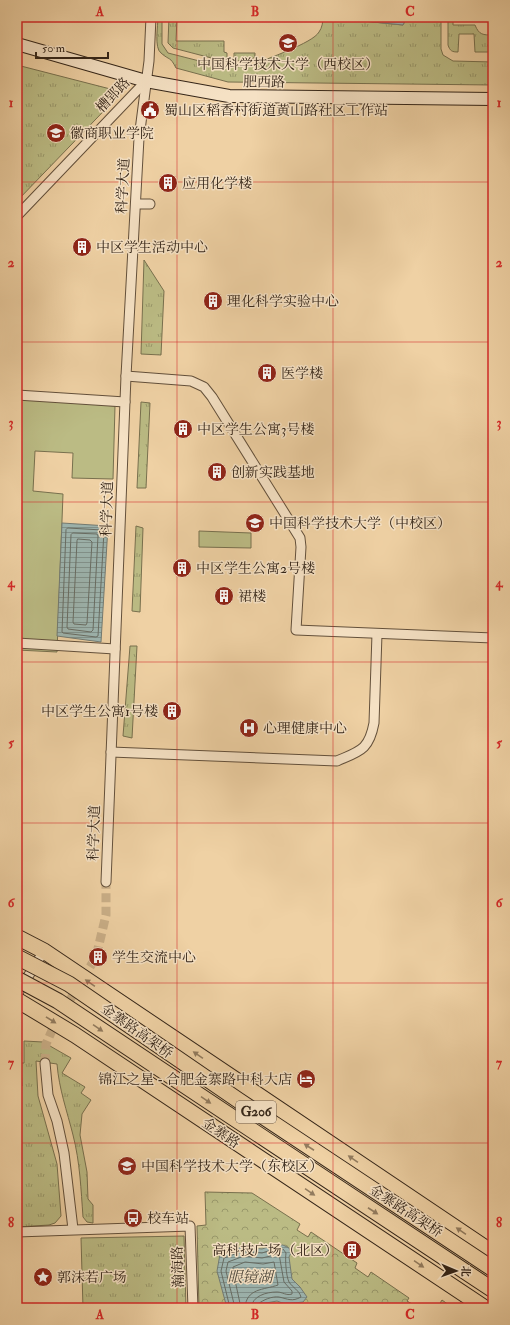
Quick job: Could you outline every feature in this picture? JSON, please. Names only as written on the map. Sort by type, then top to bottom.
[{"type":"highway","points":[[17,936],[44,951],[493,1253]]},
{"type":"highway","name":"金寨路高架桥","points":[[17,957],[69,984],[238,1100],[493,1269]]},
{"type":"highway","name":"金寨路高架桥","points":[[17,979],[58,1001],[493,1290]]},
{"type":"highway","name":"金寨路","points":[[17,1000],[82,1040],[485,1308]]},
{"type":"main road","name":"肥西路","points":[[17,44],[146,81],[233,97],[493,99]]},
{"type":"street","name":"科学大道","points":[[106,882],[126,376],[139,138],[149,61],[151,17]]},
{"type":"street","name":"槽郢路","points":[[17,216],[146,81]]},
{"type":"street","points":[[136,204],[150,204]]},
{"type":"street","points":[[126,376],[191,381],[204,387],[212,397],[300,538],[301,547],[296,630],[493,638]]},
{"type":"street","points":[[17,395],[125,402]]},
{"type":"street","points":[[110,752],[337,761],[361,751],[372,736],[374,723],[377,634]]},
{"type":"street","points":[[17,643],[115,649]]},
{"type":"street","points":[[17,994],[44,951]]},
{"type":"street","points":[[17,1232],[72,1229],[64,1153],[57,1120],[48,1095],[45,1062]]},
{"type":"street","name":"瀚海路","points":[[72,1229],[190,1226],[193,1308]]},
{"type":"green space","points":[[158,17],[162,17],[162,44],[168,53],[219,66],[245,67],[278,55],[308,41],[320,30],[323,17],[403,25],[407,17],[441,17],[441,49],[443,55],[453,61],[493,62],[493,85],[228,82],[176,68],[171,60],[159,50],[157,42]]},
{"type":"green space","points":[[169,17],[177,17],[176,41],[224,41],[224,52],[227,53],[227,59],[223,61],[173,48],[168,43]]},
{"type":"green space","points":[[448,17],[453,17],[453,25],[475,25],[478,31],[482,34],[493,35],[493,52],[475,52],[474,34],[459,34],[458,52],[452,51],[448,45]]},
{"type":"green space","points":[[234,53],[255,53],[255,57],[250,60],[236,61],[234,59]]},
{"type":"green space","name":"徽商职业学院","points":[[17,65],[122,92],[17,201]]},
{"type":"green space","points":[[144,260],[164,291],[161,355],[141,354]]},
{"type":"green space","points":[[17,397],[115,406],[113,479],[72,478],[73,453],[35,451],[33,491],[63,494],[57,652],[17,650]]},
{"type":"green space","points":[[141,402],[150,403],[146,488],[137,488]]},
{"type":"green space","points":[[136,526],[143,528],[140,612],[132,611]]},
{"type":"green space","points":[[199,531],[251,533],[251,548],[199,547]]},
{"type":"green space","points":[[130,646],[137,646],[132,738],[123,736]]},
{"type":"green space","points":[[24,1041],[43,1042],[71,1058],[62,1073],[85,1087],[81,1093],[91,1100],[82,1114],[80,1135],[87,1172],[88,1199],[93,1205],[93,1223],[87,1222],[83,1217],[77,1155],[61,1091],[57,1064],[36,1061],[38,1096],[57,1164],[61,1216],[55,1223],[49,1225],[17,1227],[17,1082],[22,1086],[21,1063],[24,1063]]},
{"type":"green space","points":[[205,1192],[252,1193],[300,1224],[297,1230],[308,1237],[311,1232],[357,1263],[355,1268],[368,1277],[371,1272],[409,1298],[407,1301],[417,1307],[419,1305],[425,1308],[199,1308],[197,1226],[206,1225]]},
{"type":"green space","points":[[184,1236],[186,1308],[83,1308],[81,1238]]},
{"type":"green space","points":[[442,1300],[453,1308],[437,1308]]},
{"type":"water","points":[[333,17],[407,17],[403,25]]},
{"type":"water","points":[[62,523],[108,526],[101,642],[57,636]]},
{"type":"water","name":"眼镜湖","points":[[274,1245],[283,1245],[289,1248],[291,1253],[289,1257],[292,1279],[307,1297],[303,1302],[285,1304],[277,1301],[266,1303],[257,1308],[227,1308],[217,1271],[220,1254],[242,1247],[262,1249]]},
{"type":"tunnel","points":[[45,1063],[46,1044],[53,1028],[96,957],[106,915],[106,882]]},
{"type":"place","name":"中国科学技术大学（西校区）","points":[[288,43]]},
{"type":"place","name":"蜀山区稻香村街道黄山路社区工作站","points":[[150,110]]},
{"type":"place","name":"徽商职业学院","points":[[56,133]]},
{"type":"place","name":"应用化学楼","points":[[168,183]]},
{"type":"place","name":"中区学生活动中心","points":[[82,247]]},
{"type":"place","name":"理化科学实验中心","points":[[213,301]]},
{"type":"place","name":"医学楼","points":[[267,373]]},
{"type":"place","name":"中区学生公寓3号楼","points":[[183,429]]},
{"type":"place","name":"创新实践基地","points":[[217,472]]},
{"type":"place","name":"中国科学技术大学（中校区）","points":[[255,523]]},
{"type":"place","name":"中区学生公寓2号楼","points":[[182,568]]},
{"type":"place","name":"裙楼","points":[[224,596]]},
{"type":"place","name":"中区学生公寓1号楼","points":[[172,711]]},
{"type":"place","name":"心理健康中心","points":[[249,728]]},
{"type":"place","name":"学生交流中心","points":[[98,957]]},
{"type":"place","name":"锦江之星 - 合肥金寨路中科大店","points":[[306,1079]]},
{"type":"place","name":"中国科学技术大学（东校区）","points":[[127,1166]]},
{"type":"place","name":"校车站","points":[[133,1218]]},
{"type":"place","name":"高科技广场（北区）","points":[[352,1250]]},
{"type":"place","name":"郭沫若广场","points":[[43,1277]]}]
